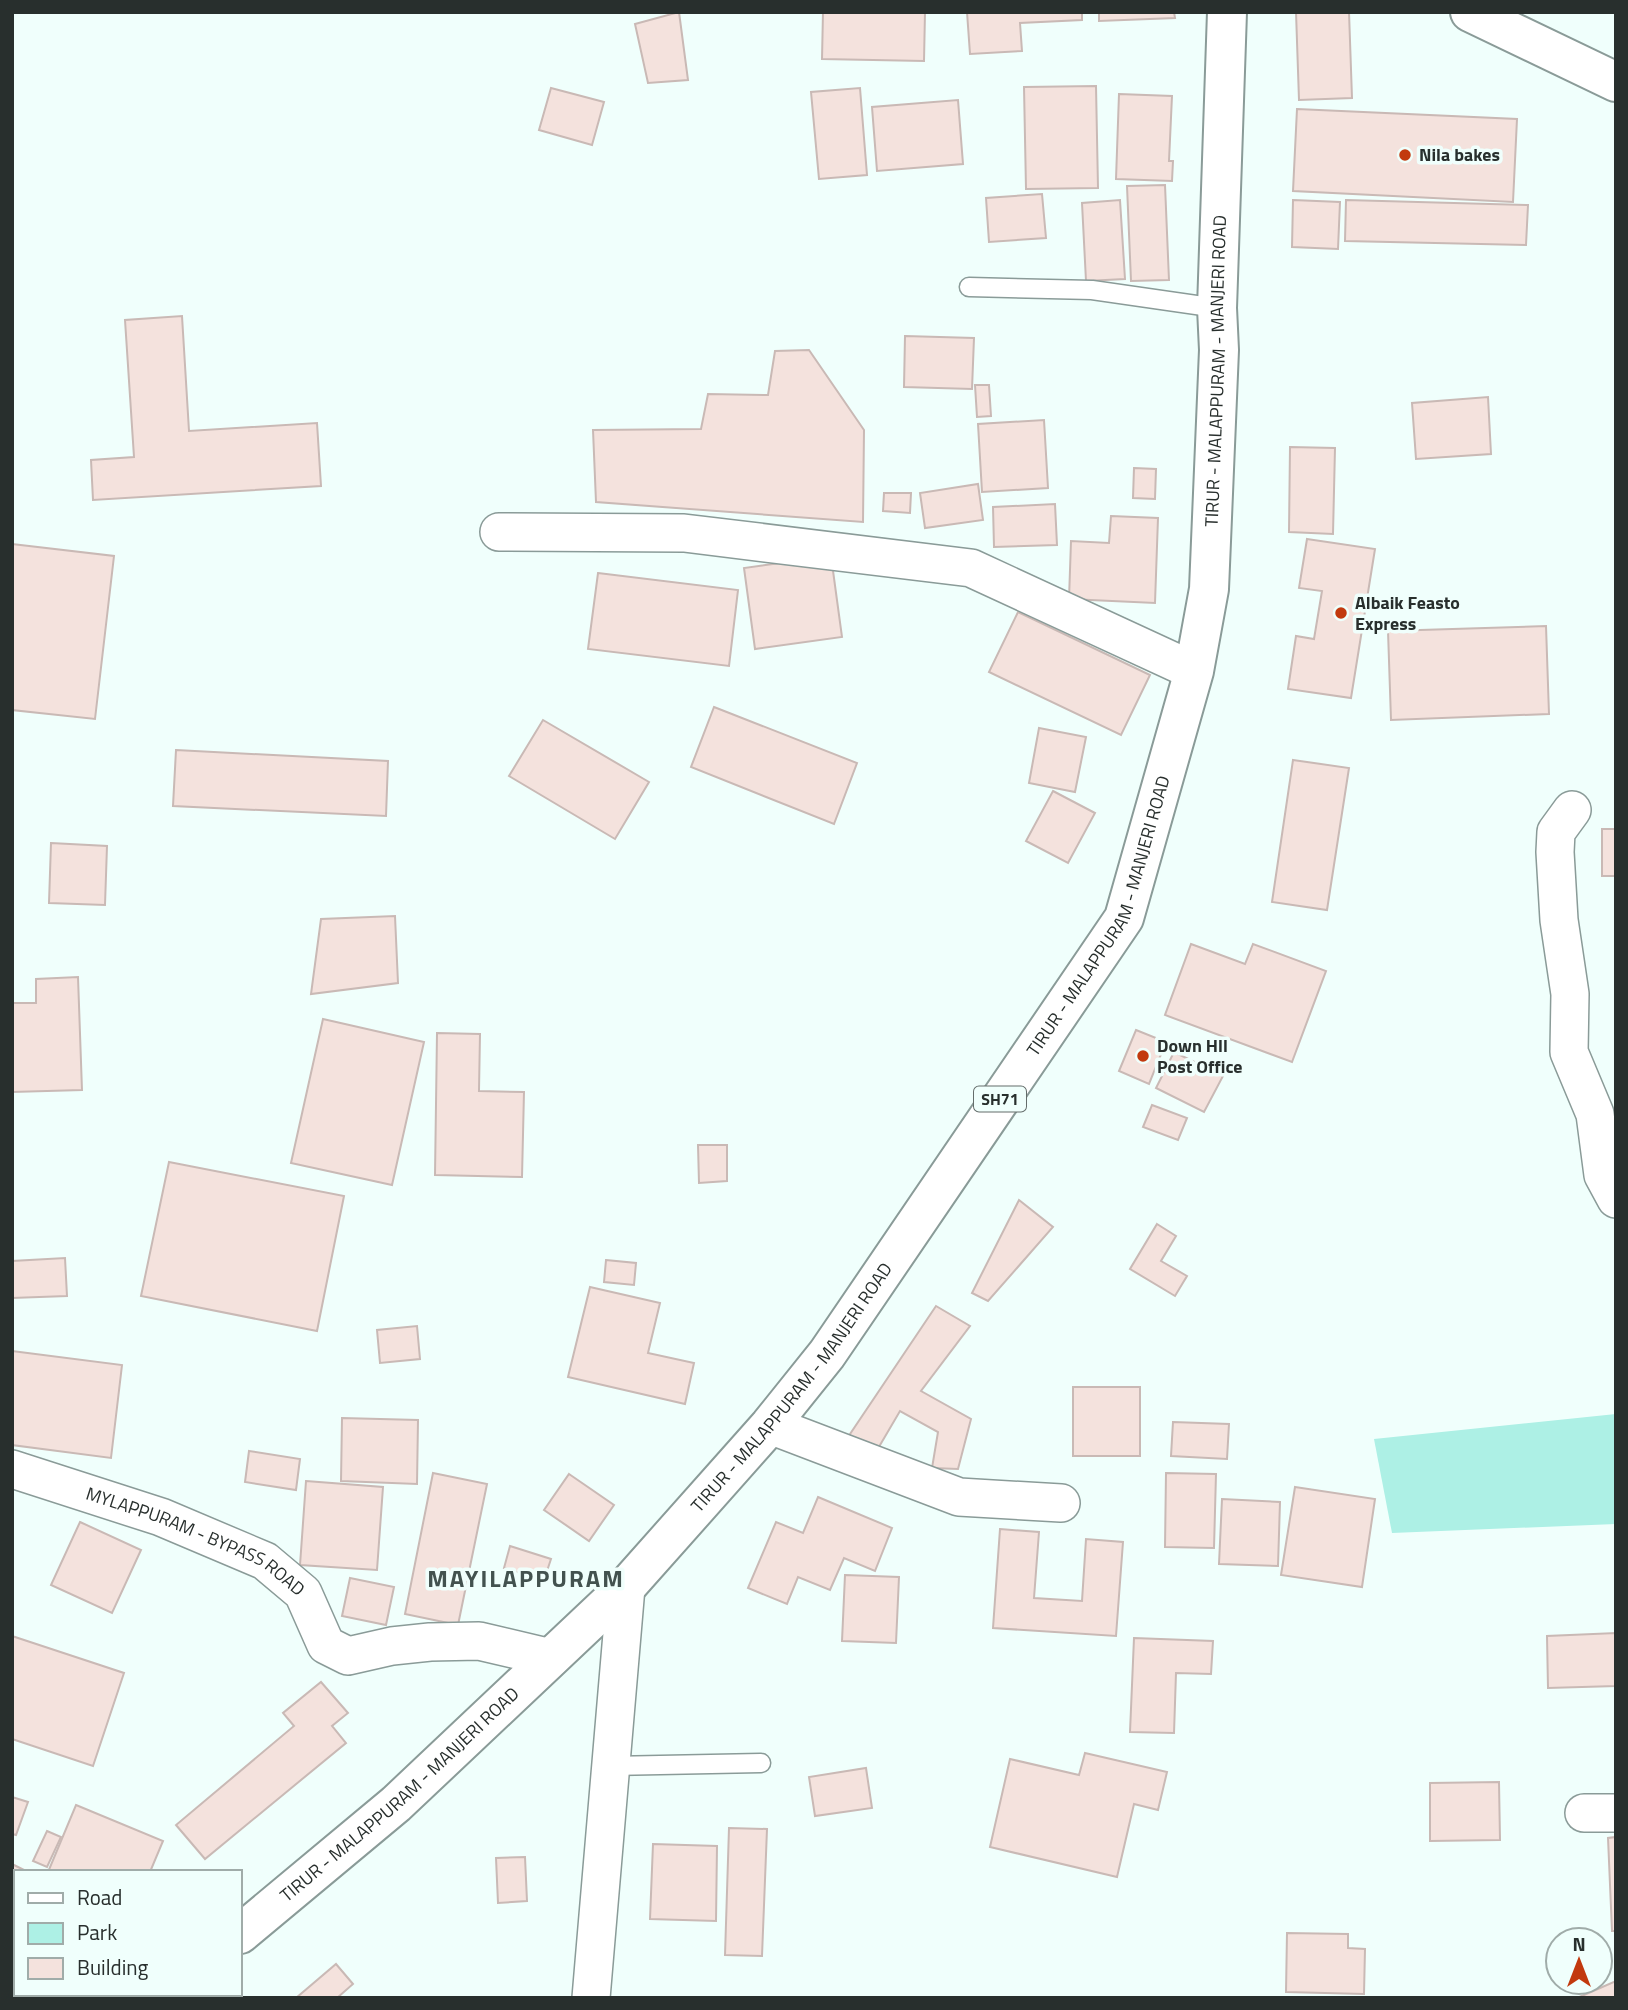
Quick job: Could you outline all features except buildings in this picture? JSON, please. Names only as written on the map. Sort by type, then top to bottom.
[{"type":"main road","name":"TIRUR - MALAPPURAM - MANJERI ROAD","points":[[242,1932],[396,1804],[626,1587],[770,1425],[827,1354],[1124,918],[1194,671],[1209,589],[1219,351],[1217,308],[1227,12]]},
{"type":"main road","points":[[1470,12],[1616,82]]},
{"type":"street","points":[[499,532],[684,533],[971,568],[1194,671]]},
{"type":"street","points":[[1572,810],[1556,832],[1555,852],[1559,920],[1570,994],[1569,1052],[1595,1114],[1603,1175],[1616,1199]]},
{"type":"street","points":[[770,1425],[959,1497],[1061,1503]]},
{"type":"street","name":"MYLAPPURAM - BYPASS ROAD","points":[[12,1469],[161,1517],[265,1561],[303,1593],[326,1645],[348,1656],[392,1646],[430,1642],[479,1642],[551,1658]]},
{"type":"street","points":[[592,1998],[626,1587]]},
{"type":"lane","points":[[970,287],[1092,290],[1217,308]]},
{"type":"lane","points":[[610,1766],[761,1763]]},
{"type":"green space","points":[[1616,1414],[1616,1524],[1392,1533],[1374,1439]]},
{"type":"place","name":"Nila bakes","points":[[1405,155]]},
{"type":"place","name":"Albaik Feasto Express","points":[[1341,613]]},
{"type":"place","name":"Down Hll Post Office","points":[[1143,1056]]},
{"type":"district","name":"MAYILAPPURAM","points":[[526,1579]]}]
